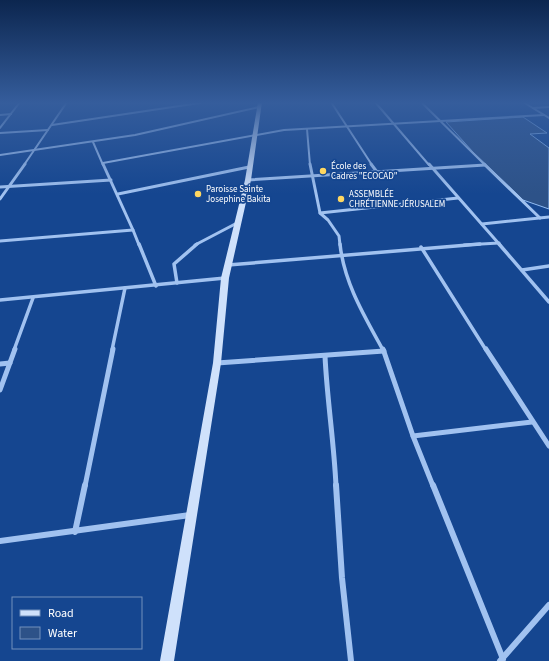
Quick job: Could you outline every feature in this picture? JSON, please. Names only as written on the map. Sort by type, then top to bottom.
[{"type":"street","points":[[0,199],[7,186],[46,133]]},
{"type":"street","points":[[0,155],[93,142],[140,133]]},
{"type":"street","points":[[104,163],[264,133]]},
{"type":"street","points":[[307,133],[310,167],[320,213],[339,236],[341,256],[355,298],[384,351],[414,436],[501,660],[549,606]]},
{"type":"street","points":[[351,133],[377,172]]},
{"type":"street","points":[[401,133],[499,243],[549,302]]},
{"type":"street","points":[[454,133],[540,218]]},
{"type":"street","points":[[168,661],[217,363],[228,265],[248,180],[249,167],[256,134]]},
{"type":"street","points":[[93,142],[118,194],[156,286]]},
{"type":"street","points":[[248,180],[313,177],[486,164]]},
{"type":"street","points":[[118,194],[249,167]]},
{"type":"street","points":[[0,187],[111,180]]},
{"type":"street","points":[[320,213],[458,198]]},
{"type":"street","points":[[482,224],[549,217]]},
{"type":"street","points":[[177,283],[174,264],[179,258],[202,242],[237,223]]},
{"type":"street","points":[[0,241],[133,230]]},
{"type":"street","points":[[228,265],[341,256],[421,247],[499,243]]},
{"type":"street","points":[[421,247],[532,422],[549,446]]},
{"type":"street","points":[[522,270],[549,266]]},
{"type":"street","points":[[0,300],[33,298],[226,278]]},
{"type":"street","points":[[75,532],[125,288]]},
{"type":"street","points":[[0,390],[33,298]]},
{"type":"street","points":[[217,363],[384,351]]},
{"type":"street","points":[[325,356],[327,399],[333,432],[342,578],[351,661]]},
{"type":"street","points":[[0,364],[10,363]]},
{"type":"street","points":[[414,436],[532,422]]},
{"type":"street","points":[[0,541],[192,515]]},
{"type":"water","points":[[456,133],[547,133],[530,134],[549,148],[549,209],[523,200],[473,152]]},
{"type":"place","name":"École des Cadres \"ECOCAD\"","points":[[323,171]]},
{"type":"place","name":"Paroisse Sainte Josephine Bakita","points":[[198,194]]},
{"type":"place","name":"ASSEMBLÉE CHRÉTIENNE JÉRUSALEM","points":[[341,199]]}]
